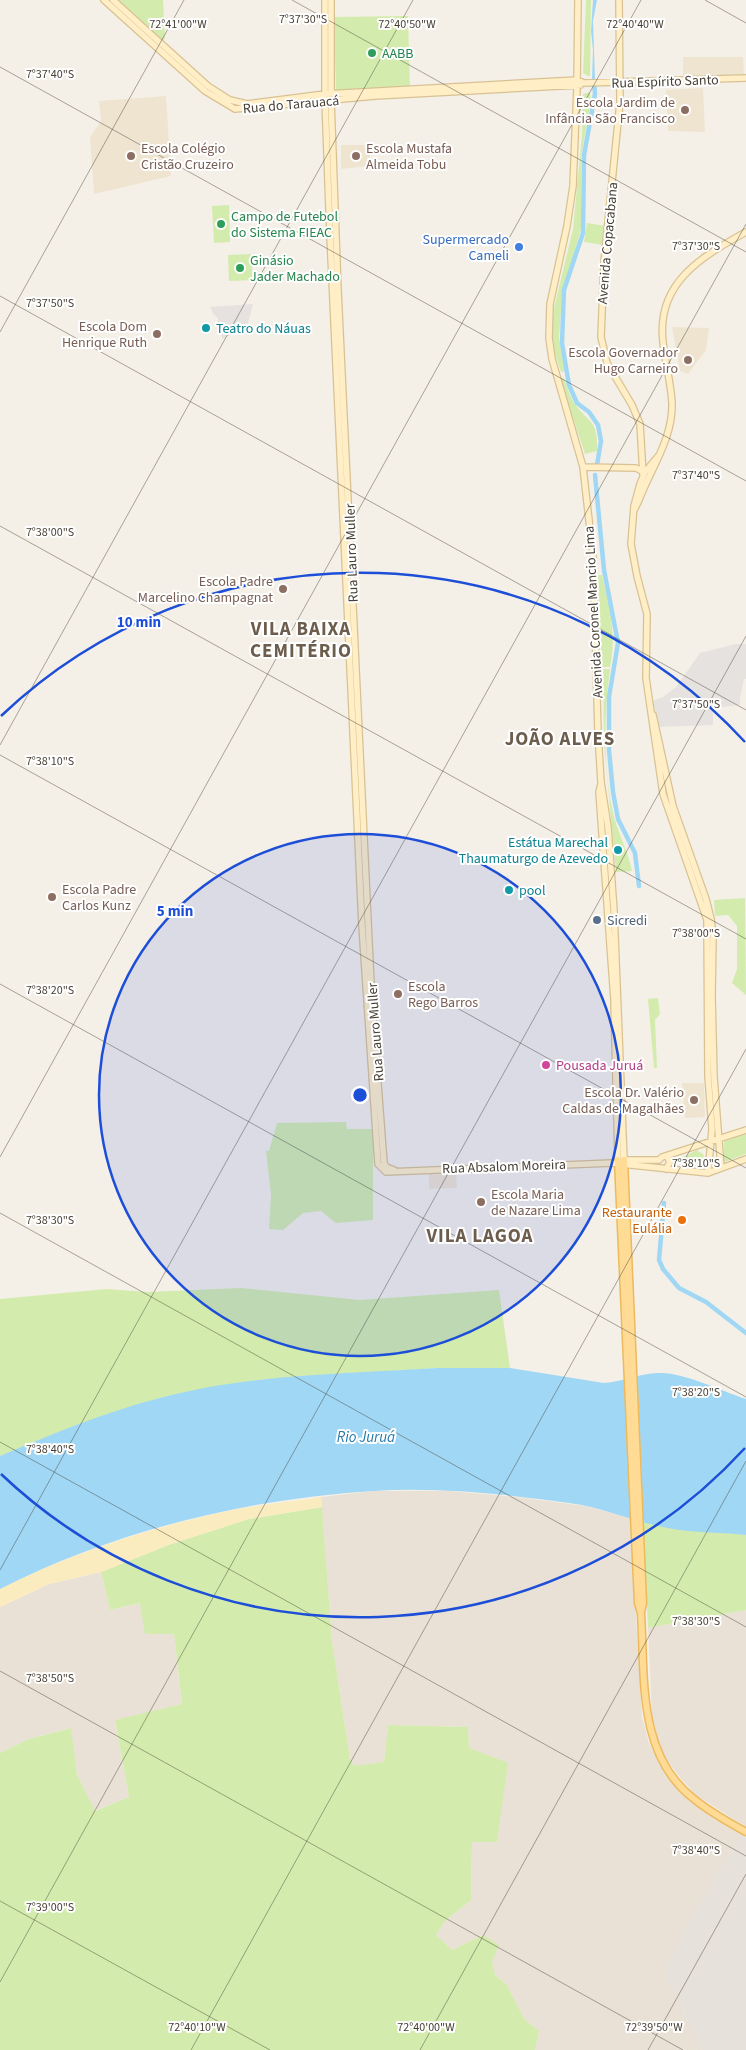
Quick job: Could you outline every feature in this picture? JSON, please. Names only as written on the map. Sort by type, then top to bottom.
[{"type":"main road","name":"Rua do Tarauacá","points":[[104,0],[206,91],[230,107],[241,110],[299,100]]},
{"type":"main road","name":"Rua do Tarauacá","points":[[113,0],[208,86],[230,100],[247,104],[328,97],[494,88]]},
{"type":"main road","name":"Rua Lauro Muller","points":[[325,0],[360,791],[366,1005],[378,1164],[386,1172],[396,1171]]},
{"type":"main road","name":"Rua Lauro Muller","points":[[328,97],[331,0]]},
{"type":"main road","name":"Avenida Coronel Mancio Lima","points":[[578,0],[573,186],[567,226],[550,304],[549,326],[552,359],[583,467],[594,571],[601,782],[599,792],[614,1000],[619,1163]]},
{"type":"main road","name":"Avenida Copacabana","points":[[619,0],[619,118],[604,262],[601,336],[607,362],[640,424],[645,474]]},
{"type":"main road","name":"Rua Espírito Santo","points":[[494,88],[577,80],[584,83],[746,78]]},
{"type":"main road","name":"Rua Espírito Santo","points":[[494,88],[577,87],[584,83]]},
{"type":"main road","points":[[721,1168],[717,1139],[712,1006],[713,936],[706,899],[663,794],[646,678],[647,614],[631,544],[634,511],[645,474],[660,454],[671,420],[672,402],[663,341],[662,314],[665,304],[678,282],[693,267],[746,232]]},
{"type":"main road","points":[[583,467],[645,474]]},
{"type":"main road","points":[[680,835],[707,920],[710,1140],[708,1173]]},
{"type":"main road","points":[[619,1163],[658,1160],[710,1140],[746,1130]]},
{"type":"main road","points":[[665,1169],[670,1162],[667,1156]]},
{"type":"main road","points":[[619,1163],[708,1173],[746,1159]]},
{"type":"main road","points":[[658,1160],[659,1166],[665,1169]]},
{"type":"main road","points":[[619,1163],[626,1251],[638,1602],[641,1614],[647,1708],[653,1742],[659,1757],[677,1782],[693,1798],[746,1832]]},
{"type":"main road","name":"Rua Absalom Moreira","points":[[396,1171],[619,1163]]},
{"type":"shaded area","points":[[683,57],[743,57],[744,76],[683,79]]},
{"type":"shaded area","name":"Escola Jardim de Infância São Francisco","points":[[703,88],[705,132],[668,131],[666,90]]},
{"type":"shaded area","name":"Escola Colégio Cristão Cruzeiro","points":[[166,96],[171,176],[94,194],[90,137],[101,121],[99,101]]},
{"type":"shaded area","name":"Escola Mustafa Almeida Tobu","points":[[341,145],[370,145],[370,166],[341,169]]},
{"type":"shaded area","points":[[253,304],[247,327],[222,339],[222,336],[217,332],[218,318],[210,307]]},
{"type":"shaded area","name":"Escola Governador Hugo Carneiro","points":[[672,327],[709,328],[706,350],[688,374],[680,371]]},
{"type":"shaded area","points":[[736,644],[746,644],[746,679],[744,679],[740,705],[713,708],[713,725],[659,727],[653,701],[663,697],[676,687],[700,653]]},
{"type":"shaded area","name":"Escola Dr. Valério Caldas de Magalhães","points":[[682,1083],[704,1083],[705,1117],[685,1118]]},
{"type":"shaded area","points":[[456,1172],[457,1188],[429,1189],[429,1173]]},
{"type":"shaded area","points":[[374,1491],[449,1491],[517,1497],[585,1506],[630,1518],[642,1717],[649,1743],[664,1772],[690,1802],[742,1835],[690,1918],[668,1980],[702,2050],[535,2050],[538,2031],[525,2020],[506,1984],[495,1975],[483,1935],[452,1950],[436,1935],[445,1921],[471,1900],[472,1842],[468,1727],[388,1725],[384,1762],[355,1767],[350,1759],[332,1641],[321,1497]]},
{"type":"shaded area","points":[[101,1572],[110,1610],[141,1603],[174,1634],[182,1704],[115,1721],[129,1797],[94,1811],[77,1775],[70,1728],[29,1739],[0,1753],[0,1607],[49,1584]]},
{"type":"shaded area","points":[[746,1610],[746,1827],[696,1795],[663,1755],[657,1740],[652,1715],[648,1628]]},
{"type":"shaded area","points":[[742,1835],[746,1838],[746,2050],[702,2050],[668,1980],[666,1966],[690,1918]]},
{"type":"green space","points":[[116,0],[163,0],[165,38],[162,42]]},
{"type":"green space","points":[[586,0],[591,0],[590,76],[583,73]]},
{"type":"green space","name":"AABB","points":[[408,16],[410,90],[336,93],[334,17]]},
{"type":"green space","points":[[590,92],[591,100],[581,157],[581,229],[562,295],[559,338],[565,371],[561,372],[554,351],[552,328],[554,308],[573,229],[582,135],[583,94]]},
{"type":"green space","name":"Campo de Futebol do Sistema FIEAC","points":[[229,205],[230,242],[214,243],[212,206]]},
{"type":"green space","points":[[587,223],[606,226],[603,245],[584,242]]},
{"type":"green space","name":"Ginásio Jader Machado","points":[[251,254],[253,280],[229,281],[228,255]]},
{"type":"green space","points":[[564,378],[573,401],[592,423],[596,433],[597,451],[585,454],[560,379]]},
{"type":"green space","points":[[598,575],[602,575],[611,621],[613,643],[610,667],[602,667]]},
{"type":"green space","points":[[603,669],[610,669],[605,739],[609,791],[614,816],[632,871],[616,872],[604,743]]},
{"type":"green space","points":[[745,898],[746,995],[732,983],[737,969],[737,926],[728,915],[715,916],[714,900]]},
{"type":"green space","points":[[658,998],[660,1014],[655,1020],[657,1068],[654,1068],[648,999]]},
{"type":"green space","points":[[346,1122],[347,1129],[373,1129],[373,1220],[336,1223],[321,1211],[303,1213],[283,1230],[269,1229],[271,1194],[266,1151],[269,1151],[277,1123]]},
{"type":"green space","points":[[746,1134],[746,1154],[724,1162],[724,1141]]},
{"type":"green space","points":[[697,1150],[704,1155],[701,1165],[681,1165],[679,1159]]},
{"type":"green space","points":[[241,1288],[360,1300],[499,1290],[510,1368],[438,1368],[257,1380],[160,1398],[0,1456],[0,1299],[106,1289],[148,1292]]},
{"type":"green space","points":[[322,1507],[332,1641],[350,1759],[354,1766],[384,1762],[388,1725],[468,1727],[469,1748],[508,1763],[497,1842],[472,1842],[471,1900],[445,1921],[436,1935],[452,1950],[483,1935],[499,1945],[492,1962],[495,1975],[506,1984],[525,2020],[539,2031],[535,2050],[0,2050],[0,1753],[29,1739],[71,1728],[77,1775],[95,1811],[129,1797],[115,1720],[182,1704],[174,1634],[145,1634],[140,1603],[110,1610],[101,1572],[171,1544],[249,1519]]},
{"type":"green space","points":[[643,1521],[659,1526],[746,1535],[746,1610],[648,1628]]},
{"type":"sand","points":[[321,1497],[322,1507],[249,1519],[171,1544],[101,1572],[49,1584],[0,1607],[0,1589],[27,1576],[109,1544],[166,1526],[223,1512]]},
{"type":"water","points":[[593,0],[597,0],[593,21],[595,80],[592,80],[593,50],[591,31]]},
{"type":"water","name":"Rio Juruá","points":[[438,1368],[510,1368],[604,1383],[654,1373],[671,1374],[692,1379],[746,1399],[746,1535],[669,1528],[580,1505],[521,1497],[447,1491],[373,1491],[277,1502],[181,1521],[88,1550],[0,1589],[0,1456],[99,1417],[160,1398],[194,1390],[298,1376]]},
{"type":"waterway","points":[[594,81],[595,94],[584,155],[583,233],[564,290],[562,343],[569,385],[577,403],[589,412],[598,425],[601,441],[597,465]]},
{"type":"waterway","points":[[595,475],[604,570],[618,643],[609,697],[609,750],[613,792],[618,819],[635,853],[639,886]]},
{"type":"waterway","points":[[664,1203],[659,1260],[663,1269],[679,1288],[706,1302],[746,1333]]},
{"type":"place","name":"AABB","points":[[372,53]]},
{"type":"place","name":"Escola Jardim de Infância São Francisco","points":[[685,110]]},
{"type":"place","name":"Escola Colégio Cristão Cruzeiro","points":[[131,156]]},
{"type":"place","name":"Escola Mustafa Almeida Tobu","points":[[356,156]]},
{"type":"place","name":"Campo de Futebol do Sistema FIEAC","points":[[221,224]]},
{"type":"place","name":"Supermercado Cameli","points":[[519,247]]},
{"type":"place","name":"Ginásio Jader Machado","points":[[240,268]]},
{"type":"place","name":"Teatro do Náuas","points":[[206,328]]},
{"type":"place","name":"Escola Dom Henrique Ruth","points":[[157,334]]},
{"type":"place","name":"Escola Governador Hugo Carneiro","points":[[688,360]]},
{"type":"place","name":"Escola Padre Marcelino Champagnat","points":[[283,589]]},
{"type":"place","name":"Estátua Marechal Thaumaturgo de Azevedo","points":[[618,850]]},
{"type":"place","name":"pool","points":[[509,890]]},
{"type":"place","name":"Escola Padre Carlos Kunz","points":[[52,897]]},
{"type":"place","name":"Sicredi","points":[[597,920]]},
{"type":"place","name":"Escola Rego Barros","points":[[398,994]]},
{"type":"place","name":"Pousada Juruá","points":[[546,1065]]},
{"type":"place","name":"Escola Dr. Valério Caldas de Magalhães","points":[[694,1100]]},
{"type":"place","name":"Escola Maria de Nazare Lima","points":[[481,1202]]},
{"type":"place","name":"Restaurante Eulália","points":[[682,1220]]},
{"type":"district","name":"VILA BAIXA CEMITÉRIO","points":[[301,639]]},
{"type":"district","name":"JOÃO ALVES","points":[[560,738]]},
{"type":"district","name":"VILA LAGOA","points":[[480,1235]]}]
